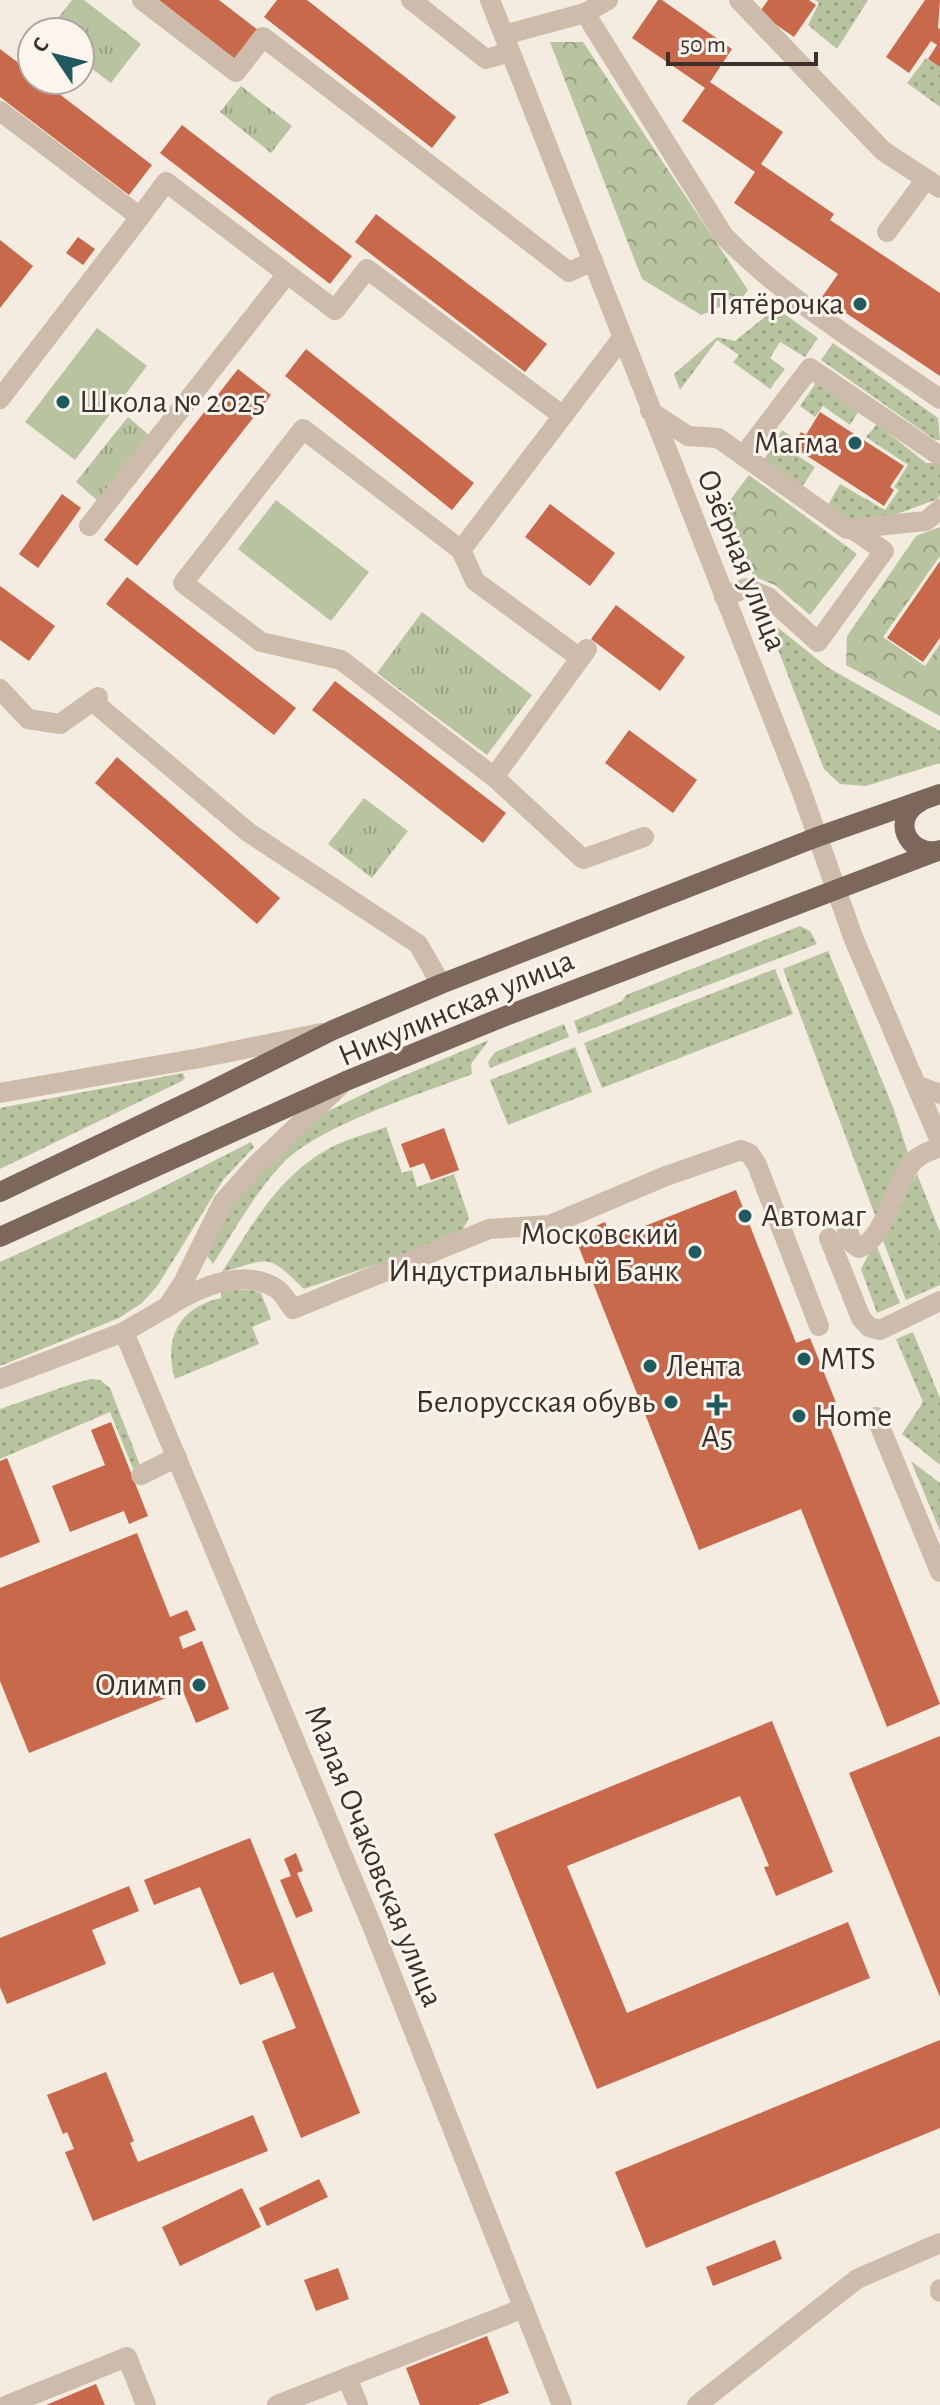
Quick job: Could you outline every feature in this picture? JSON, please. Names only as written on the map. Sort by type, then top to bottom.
[{"type":"main road","name":"Никулинская улица","points":[[333,1030],[441,984],[817,837],[932,797]]},
{"type":"main road","points":[[932,797],[909,809],[905,816],[904,832],[921,851],[939,850]]},
{"type":"main road","name":"Никулинская улица","points":[[346,1081],[836,887],[939,850]]},
{"type":"main road","points":[[0,1192],[333,1030]]},
{"type":"main road","points":[[0,1237],[346,1081]]},
{"type":"street","points":[[142,0],[236,72],[263,37],[569,272],[593,261]]},
{"type":"street","points":[[411,0],[486,59],[507,43],[585,13],[608,0]]},
{"type":"street","name":"Озёрная улица","points":[[490,0],[817,837],[853,937],[940,1141]]},
{"type":"street","points":[[739,0],[883,151],[933,183],[887,232]]},
{"type":"street","points":[[585,13],[724,236],[752,265],[782,288],[940,399]]},
{"type":"street","points":[[0,111],[140,217]]},
{"type":"street","points":[[0,399],[166,182],[335,310],[367,269],[563,416]]},
{"type":"street","points":[[89,526],[287,274]]},
{"type":"street","points":[[461,550],[622,338]]},
{"type":"street","points":[[743,456],[810,368],[940,456]]},
{"type":"street","points":[[650,411],[688,436],[718,438],[847,529],[926,521],[940,509]]},
{"type":"street","points":[[494,777],[584,653],[475,581],[461,550],[303,429],[183,583],[261,642],[341,660],[494,777],[583,859],[644,837]]},
{"type":"street","points":[[724,597],[746,588],[768,597],[818,642],[884,551],[851,528]]},
{"type":"street","points":[[0,689],[28,719],[60,724],[98,697],[97,705],[248,832],[418,944],[441,984]]},
{"type":"street","name":"Никулинская улица","points":[[0,1093],[200,1058],[333,1030]]},
{"type":"street","name":"Никулинская улица","points":[[0,1379],[124,1332],[167,1307],[183,1283],[223,1202],[257,1164],[346,1081]]},
{"type":"street","points":[[916,1085],[940,1094]]},
{"type":"street","points":[[940,1147],[915,1159],[866,1246],[859,1248],[838,1233],[861,1318],[869,1327],[880,1330],[940,1301]]},
{"type":"street","points":[[167,1307],[195,1290],[216,1282],[259,1282],[279,1290],[293,1309],[489,1229],[550,1225],[666,1176],[741,1150],[750,1154],[757,1165],[819,1326]]},
{"type":"street","name":"Малая Очаковская улица","points":[[124,1332],[375,1933],[562,2405]]},
{"type":"street","points":[[876,1417],[940,1572]]},
{"type":"street","points":[[141,1475],[177,1457]]},
{"type":"street","points":[[697,2405],[857,2279],[940,2243]]},
{"type":"street","points":[[277,2405],[524,2308]]},
{"type":"street","points":[[7,2405],[127,2357],[146,2405]]},
{"type":"street","points":[[347,2377],[358,2405]]},
{"type":"green space","points":[[72,0],[84,0],[141,44],[111,83],[96,72],[96,16],[60,16]]},
{"type":"green space","points":[[815,0],[868,0],[837,49],[808,25],[819,3]]},
{"type":"green space","points":[[550,42],[583,42],[748,290],[743,297],[701,315],[642,279]]},
{"type":"green space","points":[[926,58],[940,67],[940,107],[907,83]]},
{"type":"green space","points":[[241,86],[292,126],[271,153],[220,112]]},
{"type":"green space","points":[[776,308],[818,338],[805,357],[780,342],[770,358],[785,369],[770,389],[733,362],[739,355],[717,340],[680,390],[674,374],[717,337],[735,341]]},
{"type":"green space","points":[[97,328],[147,366],[75,460],[25,422]]},
{"type":"green space","points":[[833,343],[938,418],[940,440],[935,440],[821,360]]},
{"type":"green space","points":[[818,380],[860,409],[850,425],[823,406],[815,417],[800,406]]},
{"type":"green space","points":[[128,417],[150,436],[98,501],[76,482]]},
{"type":"green space","points":[[877,424],[926,463],[940,463],[940,495],[938,499],[894,515],[851,520],[828,505],[840,484],[885,510],[899,490],[894,487],[908,465],[866,437]]},
{"type":"green space","points":[[782,430],[793,438],[787,449],[815,467],[800,490],[762,463]]},
{"type":"green space","points":[[749,475],[857,554],[810,615],[775,585],[753,576],[725,507]]},
{"type":"green space","points":[[276,500],[369,572],[331,621],[238,549]]},
{"type":"green space","points":[[940,527],[940,556],[883,637],[925,666],[940,644],[940,716],[846,665],[847,636],[916,536]]},
{"type":"green space","points":[[422,612],[532,695],[487,755],[377,673]]},
{"type":"green space","points":[[766,618],[827,667],[940,731],[940,763],[866,786],[840,784],[824,769]]},
{"type":"green space","points":[[364,798],[408,831],[372,878],[328,844]]},
{"type":"green space","points":[[800,926],[810,931],[817,944],[578,1034],[574,1021],[622,1001],[626,995]]},
{"type":"green space","points":[[828,951],[893,1107],[908,1153],[876,1218],[783,969]]},
{"type":"green space","points":[[775,969],[793,1014],[602,1088],[584,1043]]},
{"type":"green space","points":[[564,1024],[569,1037],[490,1068],[488,1062],[495,1052]]},
{"type":"green space","points":[[489,1040],[471,1064],[472,1074],[346,1123],[300,1149],[263,1186],[213,1264],[205,1253],[209,1230],[299,1125],[393,1080]]},
{"type":"green space","points":[[575,1047],[592,1092],[508,1125],[490,1080]]},
{"type":"green space","points":[[183,1073],[185,1078],[182,1081],[0,1169],[0,1108]]},
{"type":"green space","points":[[386,1127],[402,1173],[412,1170],[417,1187],[454,1174],[469,1218],[459,1236],[304,1289],[282,1269],[267,1262],[222,1272],[271,1199],[301,1168],[338,1144]]},
{"type":"green space","points":[[251,1142],[254,1147],[223,1180],[158,1285],[142,1303],[119,1318],[0,1366],[0,1262],[139,1199]]},
{"type":"green space","points":[[917,1174],[940,1232],[940,1285],[906,1300],[880,1233]]},
{"type":"green space","points":[[875,1242],[900,1303],[877,1313],[861,1269]]},
{"type":"green space","points":[[221,1289],[261,1293],[271,1319],[252,1327],[259,1344],[175,1379],[171,1351],[178,1327],[194,1309],[221,1298]]},
{"type":"green space","points":[[913,1332],[940,1398],[940,1465],[902,1434],[923,1402],[896,1339]]},
{"type":"green space","points":[[92,1379],[100,1380],[110,1388],[143,1473],[136,1476],[110,1412],[0,1459],[0,1409]]},
{"type":"green space","points":[[911,1461],[940,1483],[940,1531]]},
{"type":"building","points":[[159,0],[219,0],[258,30],[235,59]]},
{"type":"building","points":[[277,0],[307,0],[456,117],[432,148],[264,17]]},
{"type":"building","points":[[658,0],[732,49],[710,82],[783,132],[761,164],[834,214],[830,220],[940,293],[940,376],[822,297],[838,274],[734,203],[755,172],[682,121],[705,88],[632,38]]},
{"type":"building","points":[[768,0],[809,0],[816,5],[794,37],[759,13]]},
{"type":"building","points":[[925,0],[940,0],[940,67],[928,59],[937,45],[931,41],[909,73],[886,57]]},
{"type":"building","points":[[0,49],[16,61],[16,96],[62,96],[152,165],[129,195],[0,97]]},
{"type":"building","points":[[182,125],[352,256],[330,284],[160,153]]},
{"type":"building","points":[[376,214],[547,344],[525,372],[355,242]]},
{"type":"building","points":[[78,237],[95,249],[83,265],[66,253]]},
{"type":"building","points":[[0,240],[33,266],[0,308]]},
{"type":"building","points":[[306,349],[474,483],[452,510],[285,376]]},
{"type":"building","points":[[238,369],[271,395],[137,566],[104,540]]},
{"type":"building","points":[[820,412],[904,466],[890,487],[894,490],[884,506],[792,446],[801,432],[806,435]]},
{"type":"building","points":[[62,494],[81,508],[38,568],[19,554]]},
{"type":"building","points":[[550,504],[615,553],[590,586],[525,537]]},
{"type":"building","points":[[940,561],[940,638],[923,662],[887,638]]},
{"type":"building","points":[[127,577],[296,708],[274,735],[106,604]]},
{"type":"building","points":[[0,586],[55,626],[29,661],[0,640]]},
{"type":"building","points":[[616,605],[685,657],[660,691],[591,639]]},
{"type":"building","points":[[335,681],[506,813],[483,843],[312,710]]},
{"type":"building","points":[[629,730],[697,780],[673,813],[605,763]]},
{"type":"building","points":[[117,757],[280,898],[257,924],[95,783]]},
{"type":"building","points":[[444,1128],[459,1170],[431,1180],[424,1163],[410,1168],[401,1144]]},
{"type":"building","points":[[736,1190],[796,1343],[810,1338],[837,1405],[823,1410],[940,1704],[887,1727],[801,1509],[699,1550],[574,1235],[605,1222],[612,1239]]},
{"type":"building","points":[[111,1422],[148,1516],[129,1524],[124,1511],[70,1532],[52,1486],[105,1465],[91,1430]]},
{"type":"building","points":[[7,1458],[40,1542],[0,1558],[0,1461]]},
{"type":"building","points":[[137,1533],[170,1617],[187,1610],[196,1630],[179,1637],[183,1649],[202,1641],[229,1709],[196,1723],[183,1691],[29,1753],[0,1681],[0,1588]]},
{"type":"building","points":[[772,1721],[833,1872],[776,1896],[764,1867],[769,1866],[740,1796],[567,1866],[627,2013],[848,1922],[870,1978],[597,2089],[494,1834]]},
{"type":"building","points":[[940,1736],[940,1997],[849,1773]]},
{"type":"building","points":[[250,1838],[360,2113],[301,2138],[262,2041],[296,2028],[273,1972],[240,1985],[200,1887],[154,1905],[144,1880]]},
{"type":"building","points":[[296,1853],[303,1871],[297,1873],[313,1911],[296,1918],[280,1880],[291,1876],[284,1859]]},
{"type":"building","points":[[129,1886],[139,1911],[92,1930],[106,1964],[7,2004],[0,1987],[0,1938]]},
{"type":"building","points":[[940,2040],[940,2128],[646,2248],[615,2172]]},
{"type":"building","points":[[106,2072],[134,2141],[130,2143],[138,2162],[253,2115],[268,2151],[93,2221],[65,2152],[74,2149],[67,2132],[63,2134],[47,2095]]},
{"type":"building","points":[[319,2179],[328,2197],[267,2226],[259,2208]]},
{"type":"building","points":[[242,2188],[261,2227],[180,2266],[162,2227]]},
{"type":"building","points":[[775,2240],[782,2259],[713,2286],[706,2267]]},
{"type":"building","points":[[338,2268],[349,2299],[316,2311],[304,2280]]},
{"type":"building","points":[[487,2336],[509,2393],[478,2405],[420,2405],[406,2368]]},
{"type":"building","points":[[96,2384],[105,2405],[46,2405]]},
{"type":"place","name":"Пятёрочка","points":[[860,304]]},
{"type":"place","name":"Школа № 2025","points":[[63,402]]},
{"type":"place","name":"Магма","points":[[855,443]]},
{"type":"place","name":"Автомаг","points":[[745,1216]]},
{"type":"place","name":"Московский Индустриальный Банк","points":[[695,1252]]},
{"type":"place","name":"MTS","points":[[804,1359]]},
{"type":"place","name":"Лента","points":[[650,1366]]},
{"type":"place","name":"Белорусская обувь","points":[[671,1402]]},
{"type":"place","name":"А5","points":[[717,1405]]},
{"type":"place","name":"Home","points":[[799,1416]]},
{"type":"place","name":"Олимп","points":[[199,1685]]}]
